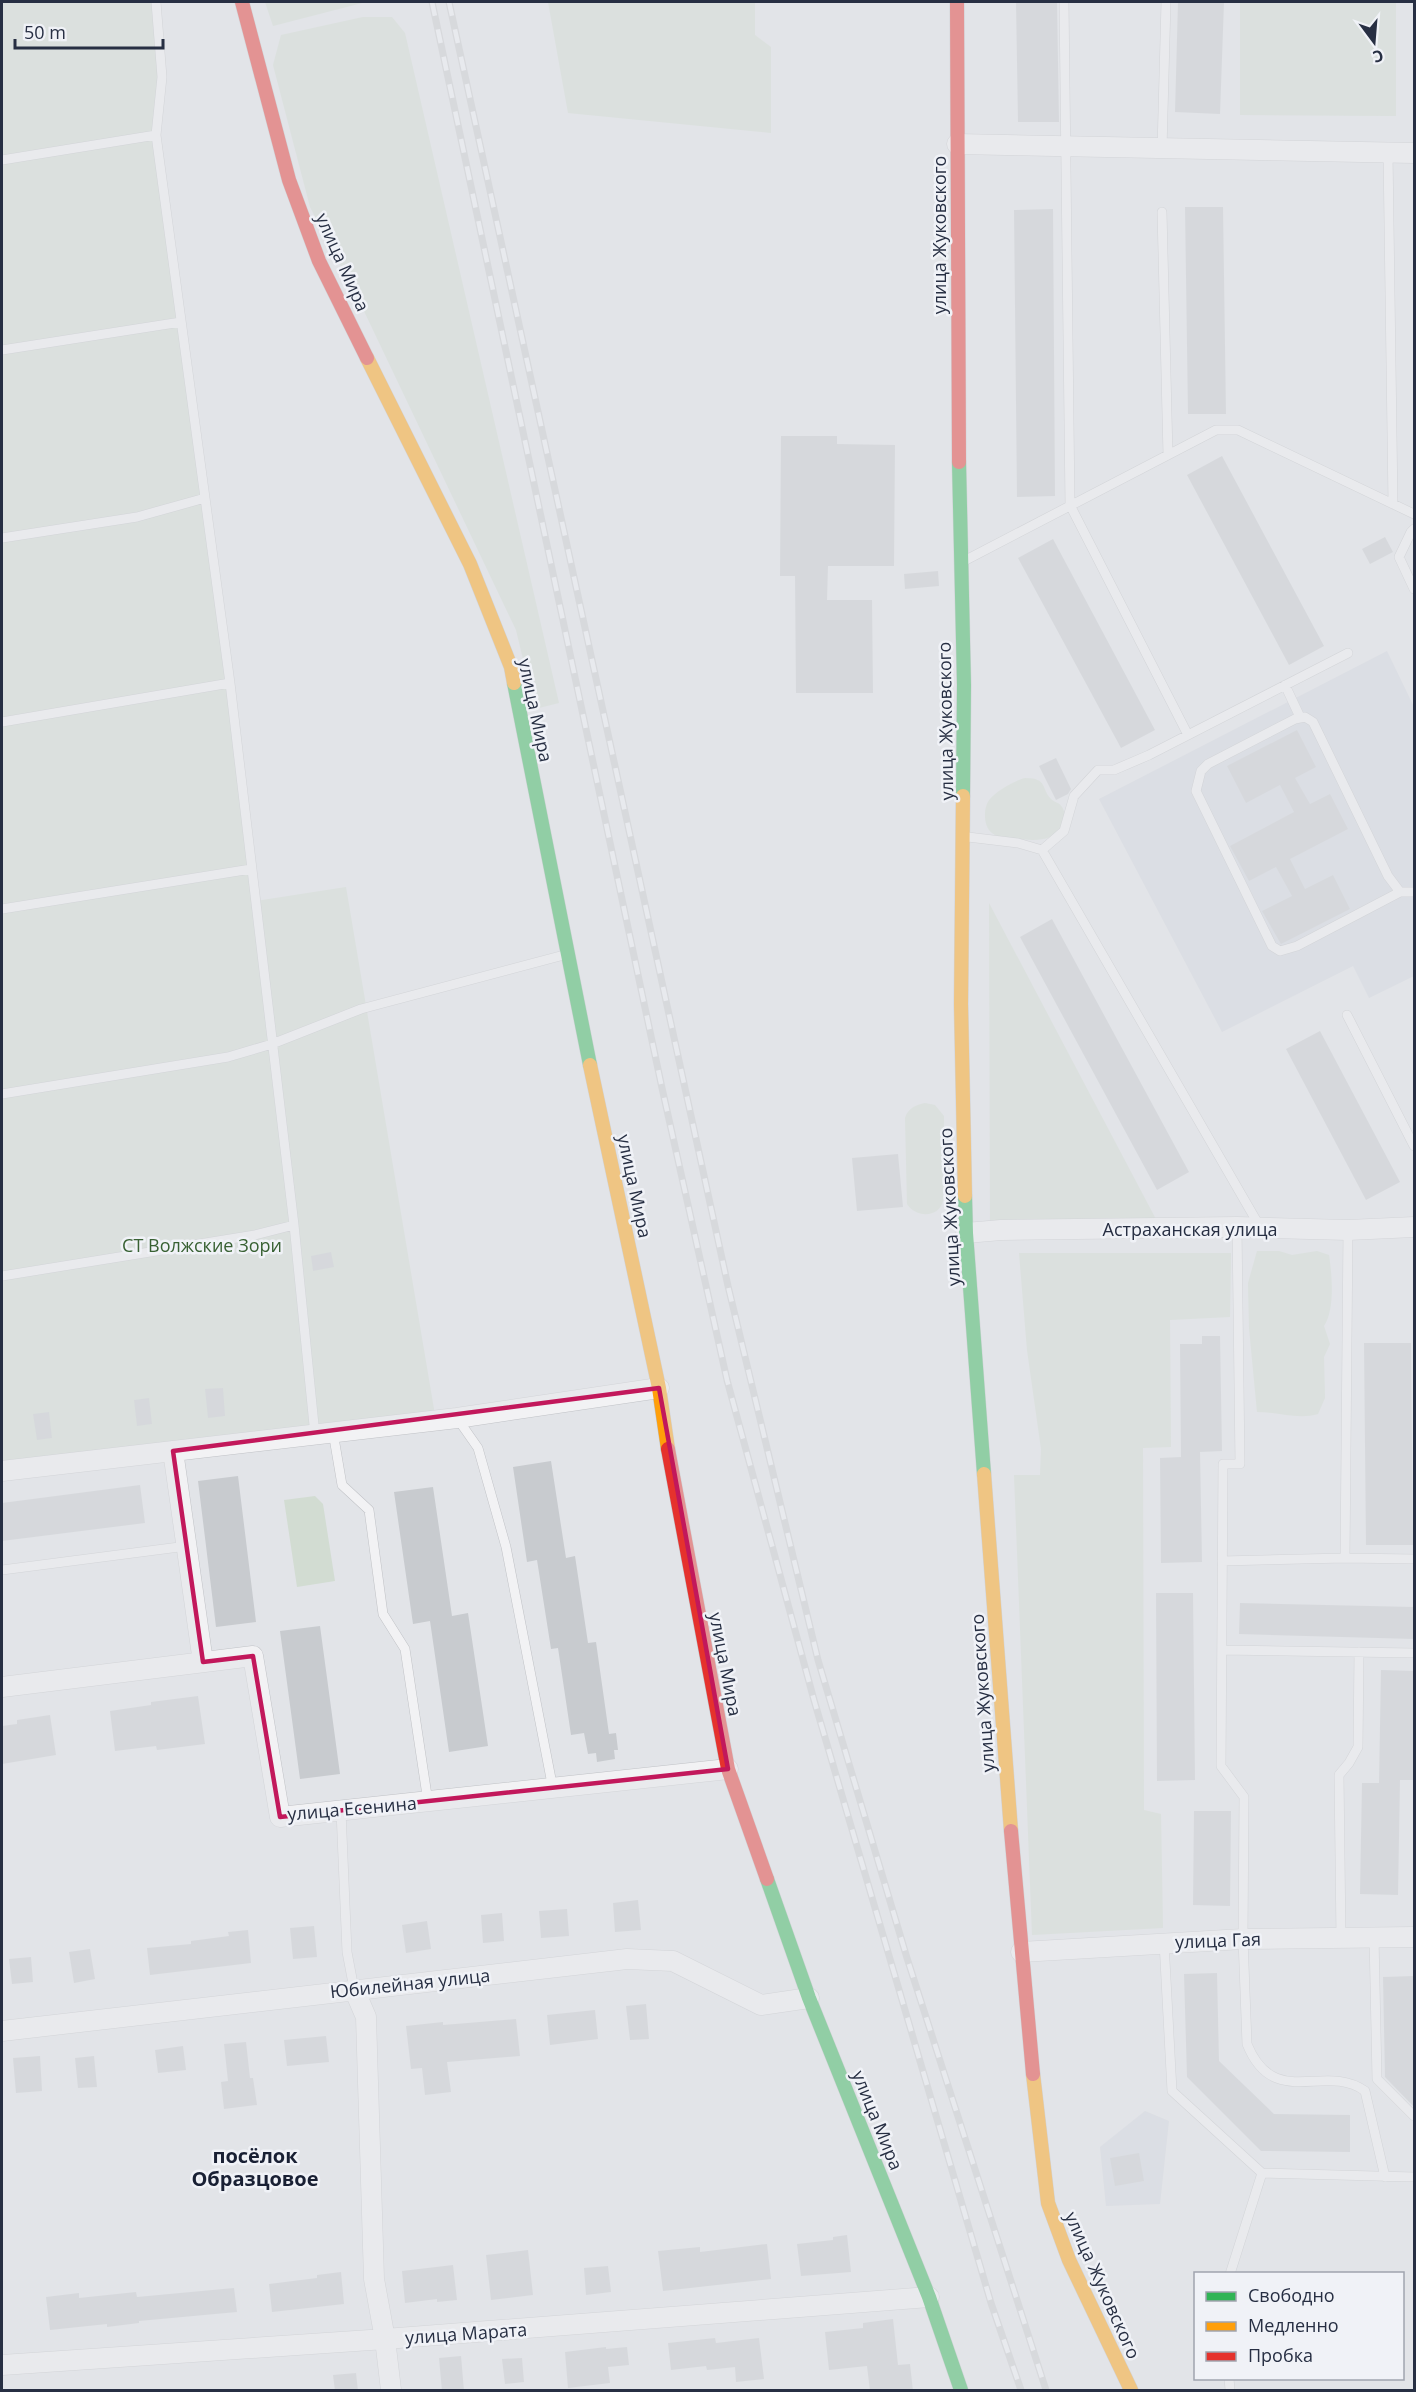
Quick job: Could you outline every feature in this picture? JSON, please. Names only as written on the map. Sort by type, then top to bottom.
[{"type":"main road","name":"улица Мира","points":[[242,2],[289,180],[318,261],[470,564],[511,667],[567,954],[659,1388],[672,1472],[728,1769],[809,1998],[929,2297],[961,2391]]},
{"type":"main road","name":"улица Жуковского","points":[[957,2],[960,563],[964,685],[961,1004],[966,1233],[1021,1953],[1035,2111],[1048,2203],[1069,2260],[1131,2391]]},
{"type":"street","points":[[957,144],[1414,153]]},
{"type":"street","name":"Астраханская улица","points":[[966,1233],[1002,1230],[1237,1227],[1348,1230],[1414,1227]]},
{"type":"street","points":[[2,1472],[457,1418],[659,1388]]},
{"type":"street","points":[[173,1451],[203,1662]]},
{"type":"street","name":"улица Есенина","points":[[2,1687],[253,1656],[280,1817],[728,1769]]},
{"type":"street","name":"улица Гая","points":[[1021,1953],[1164,1942],[1414,1937]]},
{"type":"street","name":"Юбилейная улица","points":[[2,2031],[627,1959],[673,1961],[761,2005],[809,1998]]},
{"type":"street","points":[[354,1989],[366,2017],[374,2279],[385,2339],[391,2391]]},
{"type":"street","name":"улица Марата","points":[[2,2365],[385,2339],[929,2297]]},
{"type":"lane","points":[[156,2],[162,77],[156,135],[230,683],[294,1225],[324,1433],[342,1485],[369,1510],[383,1614],[405,1648],[428,1802]]},
{"type":"lane","points":[[1064,2],[1070,506],[1188,735]]},
{"type":"lane","points":[[1162,148],[1166,2]]},
{"type":"lane","points":[[2,160],[156,135]]},
{"type":"lane","points":[[1388,153],[1393,504]]},
{"type":"lane","points":[[1162,212],[1168,455]]},
{"type":"lane","points":[[2,350],[181,322]]},
{"type":"lane","points":[[960,563],[1216,430],[1238,430],[1414,514]]},
{"type":"lane","points":[[2,538],[137,517],[205,498]]},
{"type":"lane","points":[[1414,529],[1399,557],[1414,589]]},
{"type":"lane","points":[[1042,850],[1064,831],[1074,796],[1098,770],[1114,770],[1348,653]]},
{"type":"lane","points":[[2,722],[230,683]]},
{"type":"lane","points":[[1285,685],[1300,717],[1313,722],[1383,866],[1400,892]]},
{"type":"lane","points":[[1300,717],[1208,764],[1201,771],[1197,781],[1196,791],[1272,946],[1280,951],[1297,946],[1400,892],[1414,892]]},
{"type":"lane","points":[[964,837],[1018,843],[1042,850],[1262,1229]]},
{"type":"lane","points":[[2,909],[251,869]]},
{"type":"lane","points":[[2,1094],[228,1057],[272,1044],[361,1009],[567,954]]},
{"type":"lane","points":[[1347,1015],[1414,1146]]},
{"type":"lane","points":[[2,1276],[255,1235],[294,1225]]},
{"type":"lane","points":[[1237,1227],[1240,1464],[1223,1464],[1221,1766],[1244,1797],[1243,1939],[1247,2044],[1253,2059],[1266,2073],[1282,2081],[1348,2083],[1365,2091],[1385,2177]]},
{"type":"lane","points":[[1345,1558],[1348,1230]]},
{"type":"lane","points":[[457,1418],[478,1448],[506,1547],[553,1789]]},
{"type":"lane","points":[[2,1570],[187,1546]]},
{"type":"lane","points":[[1222,1561],[1414,1559]]},
{"type":"lane","points":[[1222,1650],[1414,1653]]},
{"type":"lane","points":[[1341,1938],[1339,1775],[1358,1747],[1359,1652]]},
{"type":"lane","points":[[341,1811],[346,1952],[354,1989]]},
{"type":"lane","points":[[1374,1937],[1377,2079],[1414,2116]]},
{"type":"lane","points":[[1164,1942],[1172,2091],[1262,2173],[1414,2177]]},
{"type":"lane","points":[[1231,2272],[1262,2173]]},
{"type":"highlighted area","points":[[659,1388],[728,1769],[280,1817],[253,1656],[203,1662],[173,1451]]},
{"type":"shaded area","points":[[1387,651],[1414,707],[1414,976],[1369,998],[1353,966],[1222,1032],[1099,799]]},
{"type":"shaded area","points":[[1145,2111],[1169,2121],[1160,2204],[1106,2206],[1100,2147]]},
{"type":"green space","name":"СТ Волжские Зори","points":[[2,2],[156,2],[162,77],[156,135],[256,901],[346,887],[436,1421],[2,1471]]},
{"type":"green space","points":[[265,2],[366,2],[273,26]]},
{"type":"green space","points":[[548,2],[755,2],[755,35],[771,47],[771,133],[568,113]]},
{"type":"green space","points":[[1240,2],[1396,2],[1396,116],[1240,115]]},
{"type":"green space","points":[[363,17],[392,17],[405,33],[559,703],[535,709],[516,630],[363,309],[310,207],[273,65],[281,35]]},
{"type":"green space","points":[[1025,778],[1041,782],[1051,799],[1061,805],[1064,820],[1060,828],[1054,835],[1042,839],[1030,840],[995,835],[987,826],[985,811],[988,802],[1001,789]]},
{"type":"green space","points":[[989,903],[1158,1223],[990,1224]]},
{"type":"green space","points":[[925,1103],[935,1105],[944,1116],[943,1201],[937,1211],[921,1214],[907,1204],[905,1118],[913,1108]]},
{"type":"green space","points":[[1257,1251],[1279,1251],[1292,1255],[1317,1251],[1329,1255],[1332,1282],[1331,1302],[1324,1326],[1330,1344],[1324,1357],[1325,1398],[1318,1414],[1296,1416],[1257,1412],[1249,1328],[1248,1283]]},
{"type":"green space","points":[[1019,1253],[1231,1253],[1230,1317],[1170,1320],[1171,1447],[1143,1448],[1144,1810],[1161,1814],[1163,1928],[1032,1935],[1014,1475],[1040,1475],[1041,1449],[1027,1350]]},
{"type":"green space","points":[[315,1496],[323,1504],[335,1581],[297,1587],[284,1500]]},
{"type":"building","points":[[1016,2],[1057,2],[1059,122],[1018,122]]},
{"type":"building","points":[[1178,2],[1224,2],[1220,114],[1175,112]]},
{"type":"building","points":[[1185,207],[1223,207],[1226,414],[1188,414]]},
{"type":"building","points":[[1053,209],[1055,496],[1017,497],[1014,210]]},
{"type":"building","points":[[781,436],[837,436],[837,444],[895,445],[894,566],[828,566],[827,600],[872,600],[873,693],[796,693],[795,576],[780,576]]},
{"type":"building","points":[[1222,456],[1324,646],[1289,665],[1187,475]]},
{"type":"building","points":[[1385,537],[1393,552],[1370,564],[1362,549]]},
{"type":"building","points":[[1053,539],[1155,730],[1121,748],[1018,558]]},
{"type":"building","points":[[938,571],[939,586],[905,589],[904,574]]},
{"type":"building","points":[[1297,730],[1316,767],[1295,778],[1310,804],[1330,794],[1348,829],[1290,859],[1305,889],[1333,875],[1350,909],[1281,944],[1262,911],[1292,896],[1276,867],[1249,881],[1230,846],[1294,812],[1280,785],[1246,803],[1227,766]]},
{"type":"building","points":[[1056,758],[1071,789],[1068,794],[1056,800],[1039,766]]},
{"type":"building","points":[[1052,919],[1189,1172],[1157,1190],[1020,937]]},
{"type":"building","points":[[1320,1031],[1400,1182],[1366,1200],[1286,1049]]},
{"type":"building","points":[[898,1154],[903,1207],[857,1211],[852,1158]]},
{"type":"building","points":[[331,1252],[334,1267],[313,1271],[311,1256]]},
{"type":"building","points":[[1202,1336],[1220,1336],[1222,1451],[1200,1452],[1202,1562],[1161,1563],[1160,1458],[1181,1457],[1180,1344],[1202,1344]]},
{"type":"building","points":[[1364,1343],[1411,1343],[1413,1545],[1366,1545]]},
{"type":"building","points":[[223,1388],[225,1416],[208,1418],[205,1389]]},
{"type":"building","points":[[149,1398],[152,1424],[137,1426],[134,1400]]},
{"type":"building","points":[[49,1412],[52,1438],[37,1440],[33,1414]]},
{"type":"building","points":[[551,1461],[566,1558],[575,1556],[588,1643],[596,1642],[609,1734],[616,1733],[618,1750],[614,1750],[615,1759],[597,1762],[596,1753],[588,1754],[584,1733],[571,1735],[558,1648],[551,1649],[537,1560],[527,1562],[513,1467]]},
{"type":"building","points":[[238,1476],[256,1622],[216,1627],[198,1481]]},
{"type":"building","points":[[140,1485],[145,1523],[2,1541],[2,1503]]},
{"type":"building","points":[[433,1487],[452,1616],[468,1613],[488,1746],[449,1752],[430,1621],[413,1624],[394,1492]]},
{"type":"building","points":[[1156,1593],[1193,1593],[1195,1780],[1157,1781]]},
{"type":"building","points":[[1240,1603],[1414,1607],[1414,1639],[1239,1634]]},
{"type":"building","points":[[320,1626],[340,1774],[300,1779],[280,1631]]},
{"type":"building","points":[[1381,1670],[1414,1671],[1414,1780],[1400,1780],[1398,1895],[1360,1894],[1362,1783],[1379,1783]]},
{"type":"building","points":[[198,1696],[205,1744],[157,1750],[156,1746],[115,1751],[110,1711],[151,1705],[151,1702]]},
{"type":"building","points":[[50,1715],[56,1755],[2,1764],[2,1726],[17,1724],[17,1720]]},
{"type":"building","points":[[1194,1811],[1231,1811],[1230,1906],[1193,1905]]},
{"type":"building","points":[[638,1900],[641,1930],[615,1932],[613,1903]]},
{"type":"building","points":[[567,1909],[569,1936],[541,1938],[539,1911]]},
{"type":"building","points":[[502,1913],[504,1941],[483,1943],[481,1915]]},
{"type":"building","points":[[427,1921],[431,1949],[406,1953],[402,1925]]},
{"type":"building","points":[[314,1926],[317,1957],[293,1959],[290,1928]]},
{"type":"building","points":[[248,1930],[251,1963],[150,1975],[147,1948],[191,1944],[191,1941],[229,1936],[228,1932]]},
{"type":"building","points":[[90,1949],[95,1979],[74,1983],[69,1952]]},
{"type":"building","points":[[31,1957],[33,1982],[12,1984],[9,1959]]},
{"type":"building","points":[[1217,1973],[1219,2061],[1274,2114],[1350,2115],[1350,2152],[1261,2151],[1187,2077],[1184,1974]]},
{"type":"building","points":[[1414,1976],[1414,2107],[1385,2077],[1383,1977]]},
{"type":"building","points":[[646,2004],[649,2039],[630,2040],[626,2006]]},
{"type":"building","points":[[595,2010],[598,2039],[550,2045],[547,2015]]},
{"type":"building","points":[[516,2019],[520,2056],[447,2062],[451,2092],[425,2095],[422,2068],[411,2069],[406,2026]]},
{"type":"building","points":[[326,2036],[329,2062],[287,2066],[284,2040]]},
{"type":"building","points":[[246,2042],[250,2078],[253,2078],[257,2105],[224,2109],[221,2082],[228,2081],[224,2044]]},
{"type":"building","points":[[183,2046],[186,2070],[158,2073],[155,2050]]},
{"type":"building","points":[[40,2056],[42,2091],[16,2093],[13,2058]]},
{"type":"building","points":[[94,2056],[97,2087],[78,2088],[75,2058]]},
{"type":"building","points":[[1139,2153],[1144,2181],[1115,2186],[1110,2158]]},
{"type":"building","points":[[847,2235],[851,2272],[801,2276],[797,2244],[833,2240],[833,2237]]},
{"type":"building","points":[[767,2244],[771,2279],[663,2291],[658,2251],[700,2247],[700,2252]]},
{"type":"building","points":[[528,2250],[533,2295],[491,2300],[486,2255]]},
{"type":"building","points":[[453,2265],[457,2300],[437,2302],[437,2299],[405,2303],[402,2271]]},
{"type":"building","points":[[608,2266],[611,2292],[586,2295],[584,2268]]},
{"type":"building","points":[[341,2272],[344,2304],[272,2312],[269,2284],[317,2278],[317,2275]]},
{"type":"building","points":[[234,2288],[237,2312],[139,2321],[139,2323],[107,2327],[107,2324],[50,2330],[46,2297],[79,2293],[79,2298],[136,2292],[137,2297]]},
{"type":"building","points":[[893,2319],[898,2365],[910,2364],[913,2391],[870,2391],[867,2366],[829,2370],[825,2332],[863,2328],[863,2323]]},
{"type":"building","points":[[715,2338],[716,2343],[759,2338],[764,2379],[736,2382],[735,2367],[707,2370],[706,2366],[671,2370],[668,2343]]},
{"type":"building","points":[[606,2347],[606,2349],[627,2347],[629,2365],[608,2367],[610,2383],[568,2388],[565,2352]]},
{"type":"building","points":[[461,2356],[464,2391],[442,2391],[439,2358]]},
{"type":"building","points":[[522,2358],[524,2382],[505,2384],[502,2359]]},
{"type":"building","points":[[356,2373],[358,2391],[335,2391],[333,2375]]},
{"type":"railway","points":[[432,2],[662,1088],[727,1380],[814,1700],[991,2303],[1021,2390]]},
{"type":"railway","points":[[449,2],[728,1286],[818,1660],[907,1958],[1046,2390]]},
{"type":"traffic: fast","points":[[959,462],[964,685],[963,796]]},
{"type":"traffic: fast","points":[[514,683],[590,1065]]},
{"type":"traffic: fast","points":[[965,1196],[984,1474]]},
{"type":"traffic: fast","points":[[767,1879],[809,1998],[929,2297],[961,2390]]},
{"type":"traffic: slow","points":[[367,358],[470,564],[511,667],[514,683]]},
{"type":"traffic: slow","points":[[963,796],[961,1004],[965,1196]]},
{"type":"traffic: slow","points":[[590,1065],[659,1388],[668,1449]]},
{"type":"traffic: slow","points":[[984,1474],[1011,1831]]},
{"type":"traffic: slow","points":[[1033,2074],[1048,2203],[1069,2260],[1131,2390]]},
{"type":"traffic: jam","points":[[242,2],[289,180],[319,261],[367,358]]},
{"type":"traffic: jam","points":[[957,2],[959,462]]},
{"type":"traffic: jam","points":[[668,1449],[728,1769],[767,1879]]},
{"type":"traffic: jam","points":[[1011,1831],[1033,2074]]},
{"type":"district","name":"посёлок Образцовое","points":[[255,2166]]}]
